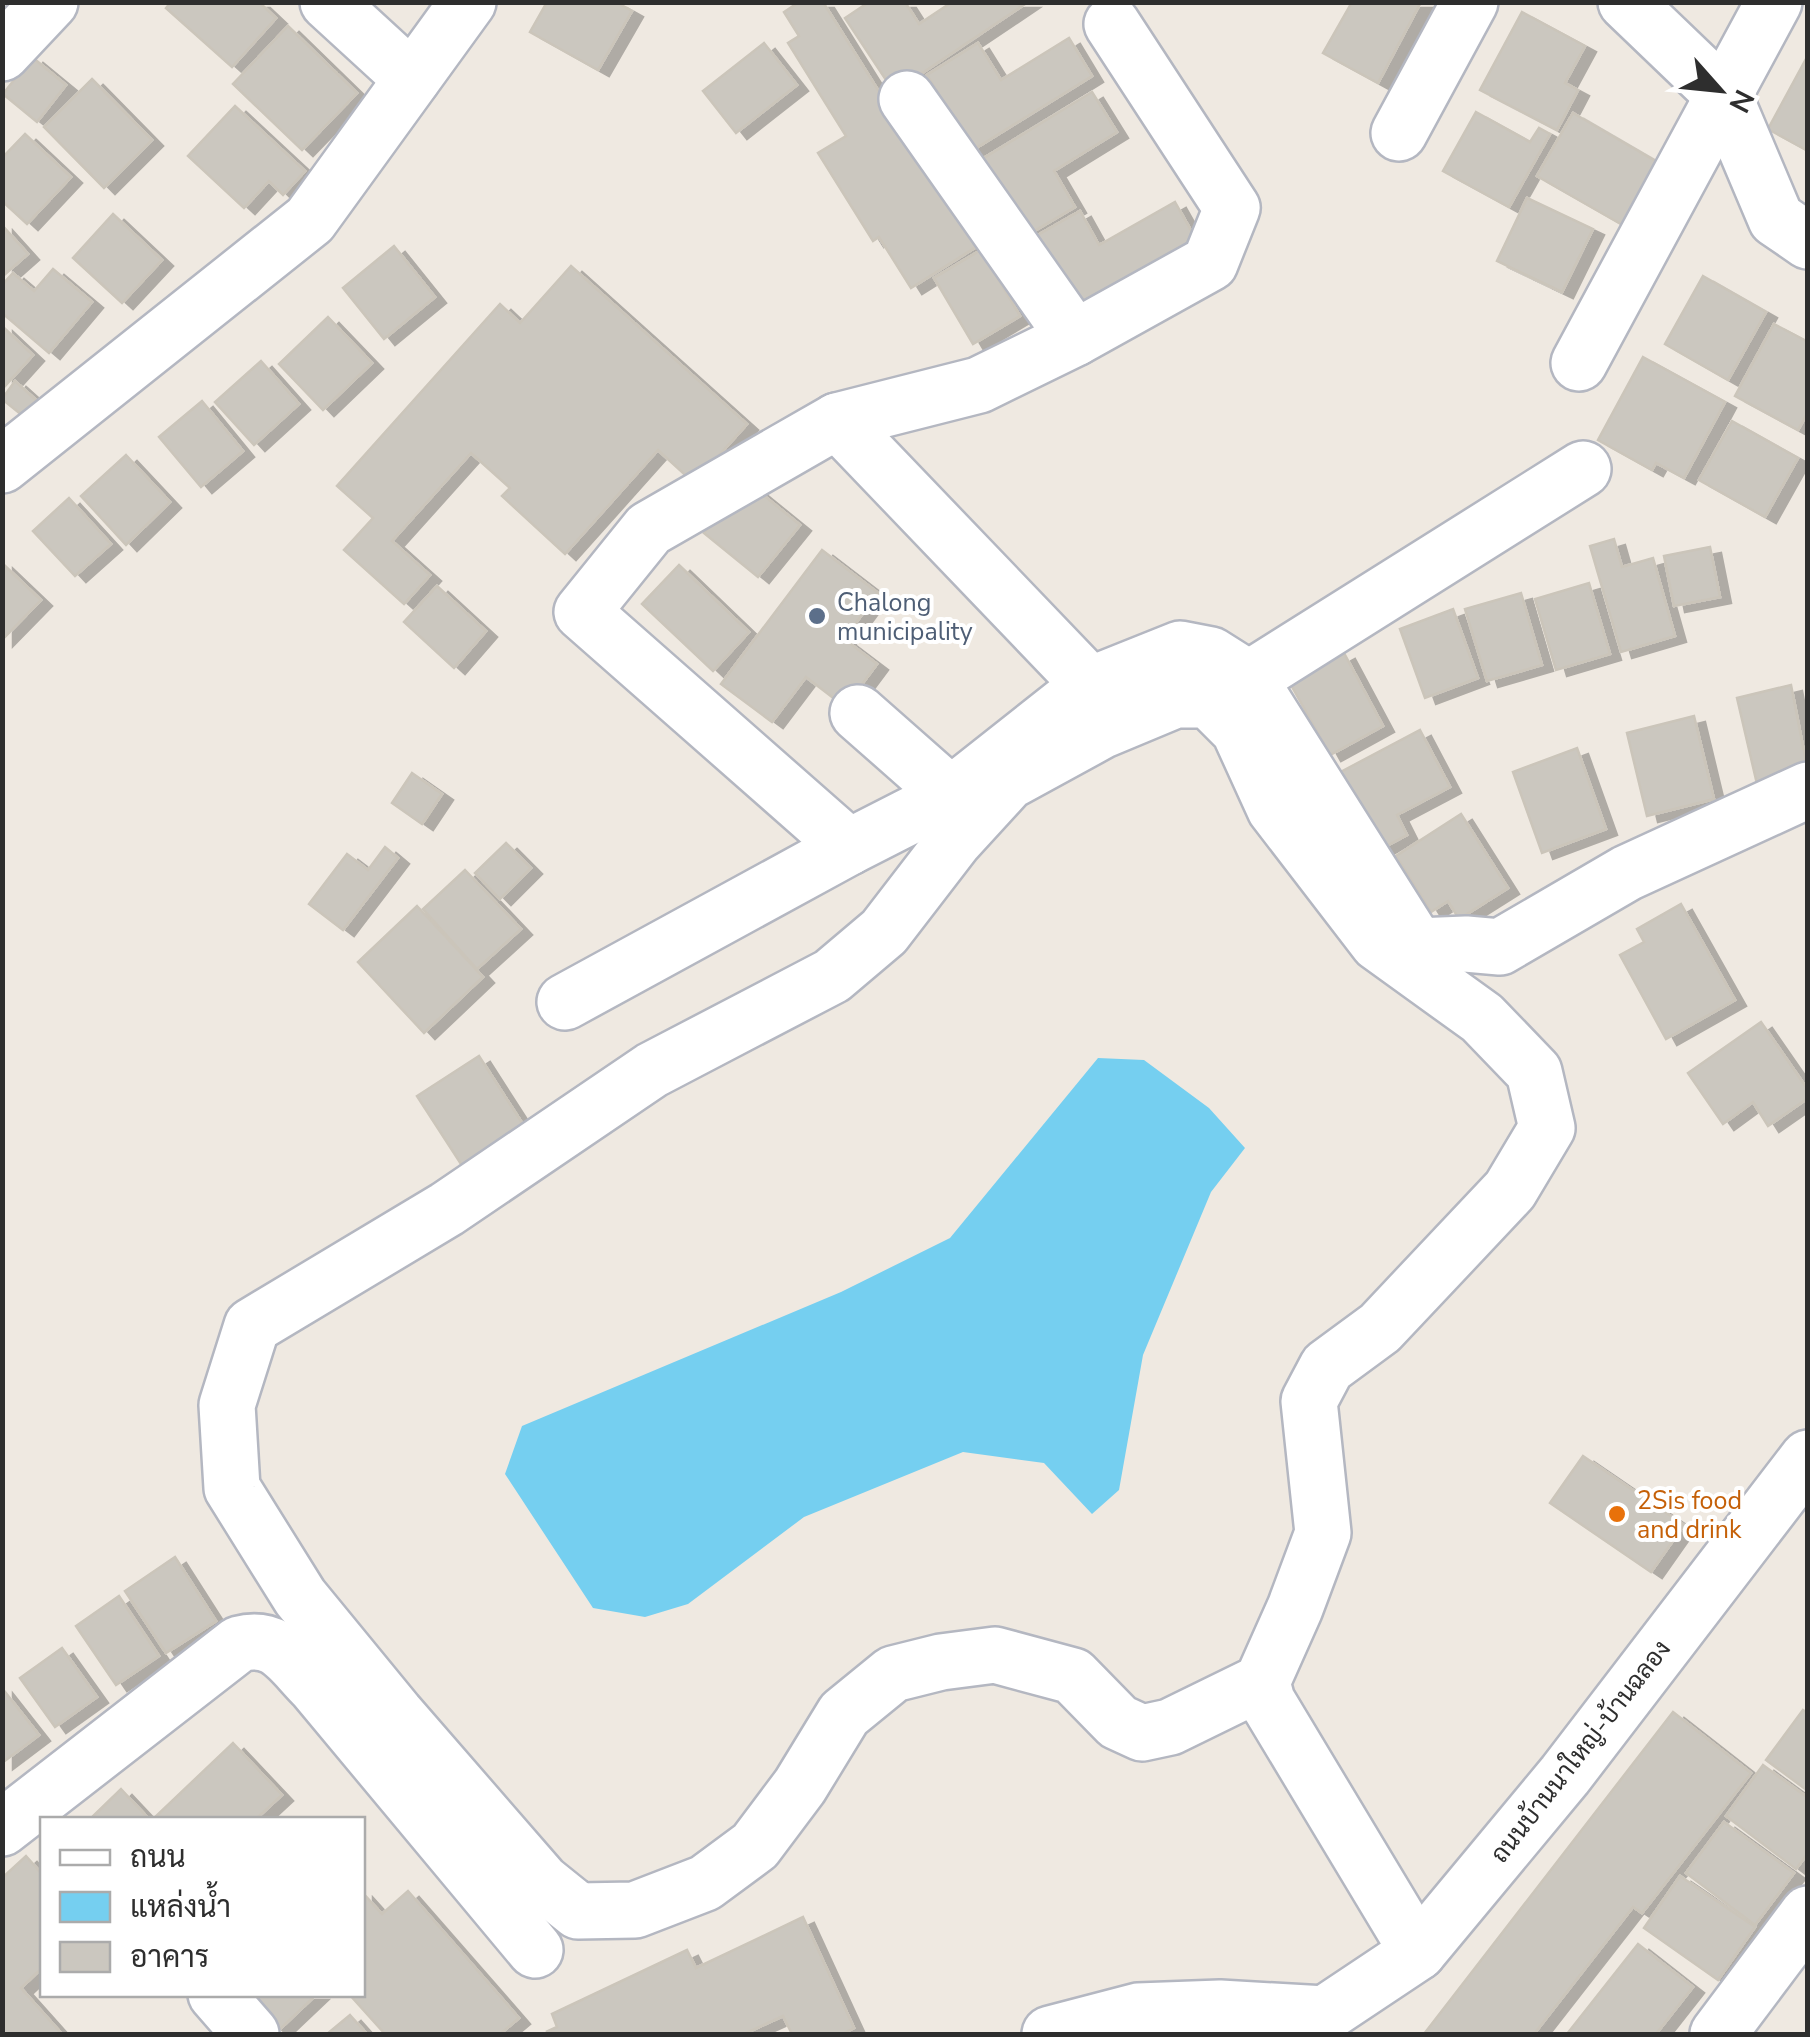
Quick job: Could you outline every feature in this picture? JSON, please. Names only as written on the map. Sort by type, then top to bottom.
[{"type":"street","points":[[2,53],[50,2]]},
{"type":"street","points":[[328,2],[412,78]]},
{"type":"street","points":[[2,465],[310,220],[468,2]]},
{"type":"street","points":[[1399,133],[1470,2]]},
{"type":"street","points":[[1626,2],[1724,96],[1776,219],[1808,241]]},
{"type":"street","points":[[1579,363],[1774,2]]},
{"type":"street","points":[[849,847],[582,612],[649,529],[836,421],[979,385],[1075,338],[1210,263],[1232,208],[1112,24]]},
{"type":"street","points":[[906,99],[1075,338]]},
{"type":"street","points":[[836,421],[1090,685]]},
{"type":"street","points":[[1249,679],[1583,469]]},
{"type":"street","points":[[566,1002],[951,795],[1090,685],[1180,649],[1211,655],[1249,679],[1417,946],[1500,947],[1627,873],[1808,790]]},
{"type":"street","points":[[1262,1682],[1170,1727],[1142,1733],[1118,1722],[1073,1676],[996,1655],[941,1662],[893,1674],[844,1714],[800,1786],[755,1846],[705,1883],[635,1910],[578,1911],[542,1882],[498,1835],[300,1597],[232,1488],[227,1405],[252,1326],[447,1209],[652,1070],[832,976],[884,932],[954,841],[1008,782],[1103,730],[1175,700],[1209,700],[1239,730],[1275,809],[1378,943],[1482,1018],[1534,1072],[1547,1128],[1510,1190],[1380,1328],[1327,1367],[1309,1401],[1323,1533],[1262,1682],[1267,1702],[1418,1952]]},
{"type":"street","points":[[858,714],[951,795]]},
{"type":"street","name":"ถนนบ้านนาใหญ่-บ้านฉลอง","points":[[1340,2024],[1418,1952],[1565,1775],[1808,1458]]},
{"type":"street","points":[[37,1815],[239,1644],[258,1639],[274,1645],[315,1686],[535,1950]]},
{"type":"street","points":[[1718,2034],[1808,1914]]},
{"type":"street","points":[[219,1997],[251,2034]]},
{"type":"street","points":[[1050,2034],[1138,2012],[1220,2008],[1340,2024]]},
{"type":"water","points":[[1098,1058],[1144,1060],[1209,1108],[1245,1148],[1211,1192],[1143,1355],[1119,1490],[1092,1514],[1044,1463],[963,1452],[804,1517],[688,1604],[645,1617],[593,1608],[505,1474],[522,1426],[841,1292],[950,1238]]},
{"type":"building","points":[[171,2],[259,2],[276,18],[232,67],[166,8]]},
{"type":"building","points":[[547,2],[616,2],[632,11],[598,70],[530,32]]},
{"type":"building","points":[[799,2],[823,2],[976,247],[911,288],[879,237],[873,241],[818,153],[846,136],[788,43],[799,36],[784,12]]},
{"type":"building","points":[[869,2],[905,2],[919,24],[952,2],[1028,2],[894,92],[845,18]]},
{"type":"building","points":[[1352,2],[1421,2],[1378,83],[1323,53]]},
{"type":"building","points":[[1522,12],[1585,46],[1565,83],[1578,90],[1557,130],[1480,90]]},
{"type":"building","points":[[288,26],[357,93],[302,150],[233,84]]},
{"type":"building","points":[[1069,38],[1092,76],[973,150],[927,75],[978,43],[1001,80]]},
{"type":"building","points":[[764,43],[797,85],[736,133],[703,91]]},
{"type":"building","points":[[32,57],[66,85],[37,122],[3,94]]},
{"type":"building","points":[[1808,58],[1808,151],[1768,129]]},
{"type":"building","points":[[92,79],[152,140],[104,188],[44,127]]},
{"type":"building","points":[[1092,92],[1117,132],[1054,171],[1075,207],[1024,237],[979,161]]},
{"type":"building","points":[[235,106],[305,171],[283,195],[269,181],[244,208],[188,156]]},
{"type":"building","points":[[1476,112],[1530,142],[1539,128],[1550,134],[1509,207],[1443,171]]},
{"type":"building","points":[[1573,113],[1664,166],[1628,228],[1537,176]]},
{"type":"building","points":[[25,134],[71,177],[27,224],[2,201],[2,158]]},
{"type":"building","points":[[1527,198],[1593,229],[1562,292],[1497,261]]},
{"type":"building","points":[[1175,202],[1197,241],[1073,313],[1031,239],[1080,211],[1099,245]]},
{"type":"building","points":[[113,214],[162,260],[122,303],[73,258]]},
{"type":"building","points":[[2,225],[28,254],[2,277]]},
{"type":"building","points":[[394,246],[435,297],[384,339],[343,288]]},
{"type":"building","points":[[981,250],[1020,316],[973,344],[934,278]]},
{"type":"building","points":[[571,266],[747,424],[694,483],[658,450],[565,554],[502,496],[510,488],[471,453],[392,541],[430,575],[404,604],[344,550],[373,518],[337,486],[500,304],[520,323]]},
{"type":"building","points":[[53,269],[92,302],[49,353],[2,313],[2,285],[13,273],[34,291]]},
{"type":"building","points":[[1703,276],[1766,312],[1728,380],[1665,344]]},
{"type":"building","points":[[328,317],[372,363],[323,410],[279,364]]},
{"type":"building","points":[[1774,324],[1808,342],[1808,412],[1798,430],[1735,396]]},
{"type":"building","points":[[2,326],[33,355],[5,386],[2,384]]},
{"type":"building","points":[[1643,357],[1725,402],[1684,478],[1656,463],[1652,470],[1598,440]]},
{"type":"building","points":[[261,361],[299,404],[254,445],[215,402]]},
{"type":"building","points":[[15,381],[36,400],[23,416],[2,399]]},
{"type":"building","points":[[202,401],[243,451],[201,487],[159,437]]},
{"type":"building","points":[[1732,421],[1798,458],[1765,517],[1699,480]]},
{"type":"building","points":[[126,455],[170,502],[126,545],[81,496]]},
{"type":"building","points":[[746,481],[800,525],[758,577],[704,533]]},
{"type":"building","points":[[69,498],[111,544],[75,576],[33,531]]},
{"type":"building","points":[[1614,539],[1622,567],[1653,558],[1675,636],[1621,652],[1590,546]]},
{"type":"building","points":[[1710,547],[1720,597],[1674,606],[1664,556]]},
{"type":"building","name":"Chalong municipality","points":[[822,550],[878,593],[844,639],[877,664],[845,707],[806,677],[772,722],[721,684]]},
{"type":"building","points":[[2,563],[41,600],[2,640]]},
{"type":"building","points":[[679,565],[749,632],[713,671],[642,604]]},
{"type":"building","points":[[1589,583],[1610,654],[1556,670],[1535,599]]},
{"type":"building","points":[[437,586],[486,631],[454,668],[404,622]]},
{"type":"building","points":[[1521,593],[1542,665],[1487,681],[1465,609]]},
{"type":"building","points":[[1453,609],[1478,678],[1425,698],[1400,629]]},
{"type":"building","points":[[1344,653],[1383,726],[1330,755],[1290,683]]},
{"type":"building","points":[[1791,685],[1808,772],[1757,784],[1737,698]]},
{"type":"building","points":[[1694,716],[1714,799],[1647,816],[1627,733]]},
{"type":"building","points":[[1420,730],[1450,787],[1397,815],[1407,835],[1373,853],[1333,776]]},
{"type":"building","points":[[1577,748],[1606,829],[1542,853],[1513,772]]},
{"type":"building","points":[[412,773],[442,794],[422,824],[392,803]]},
{"type":"building","points":[[1461,814],[1508,888],[1459,919],[1448,901],[1431,912],[1396,856]]},
{"type":"building","points":[[506,843],[531,868],[500,899],[475,873]]},
{"type":"building","points":[[385,847],[398,858],[343,930],[309,904],[347,854],[368,870]]},
{"type":"building","points":[[465,870],[521,929],[477,969],[423,909]]},
{"type":"building","points":[[1681,904],[1735,1000],[1666,1039],[1620,955],[1644,942],[1637,929]]},
{"type":"building","points":[[417,906],[483,977],[424,1033],[358,962]]},
{"type":"building","points":[[1761,1022],[1808,1090],[1808,1098],[1768,1126],[1753,1102],[1723,1124],[1688,1073]]},
{"type":"building","points":[[479,1056],[533,1140],[472,1181],[417,1096]]},
{"type":"building","name":"2Sis food and drink","points":[[1583,1456],[1684,1525],[1651,1572],[1550,1503]]},
{"type":"building","points":[[175,1557],[216,1621],[166,1653],[125,1591]]},
{"type":"building","points":[[119,1596],[159,1656],[116,1685],[76,1626]]},
{"type":"building","points":[[62,1648],[97,1697],[55,1727],[20,1678]]},
{"type":"building","points":[[2,1688],[39,1735],[2,1763]]},
{"type":"building","points":[[1803,1710],[1808,1713],[1808,1791],[1766,1760]]},
{"type":"building","points":[[1673,1712],[1751,1773],[1642,1913],[1633,1907],[1534,2034],[1424,2034]]},
{"type":"building","points":[[233,1743],[282,1795],[258,1817],[155,1817]]},
{"type":"building","points":[[1763,1765],[1808,1798],[1808,1853],[1796,1869],[1726,1816]]},
{"type":"building","points":[[121,1789],[147,1817],[92,1817]]},
{"type":"building","points":[[1724,1822],[1794,1873],[1755,1925],[1686,1873]]},
{"type":"building","points":[[26,1856],[40,1872],[40,1970],[21,1988],[62,2034],[2,2034],[2,1878]]},
{"type":"building","points":[[1680,1876],[1755,1927],[1718,1980],[1644,1928]]},
{"type":"building","points":[[408,1891],[519,2018],[500,2034],[385,2034],[352,1997],[365,1997],[365,1895],[382,1914]]},
{"type":"building","points":[[803,1917],[854,2028],[842,2034],[792,2034],[783,2016],[744,2034],[546,2032],[557,2027],[552,2014],[687,1950],[696,1968]]},
{"type":"building","points":[[1638,1944],[1693,1987],[1656,2034],[1567,2034]]},
{"type":"building","points":[[246,1997],[314,1997],[278,2031]]},
{"type":"building","points":[[350,2015],[367,2034],[327,2034]]},
{"type":"place","name":"Chalong municipality","points":[[817,616]]},
{"type":"place","name":"2Sis food and drink","points":[[1617,1514]]}]
